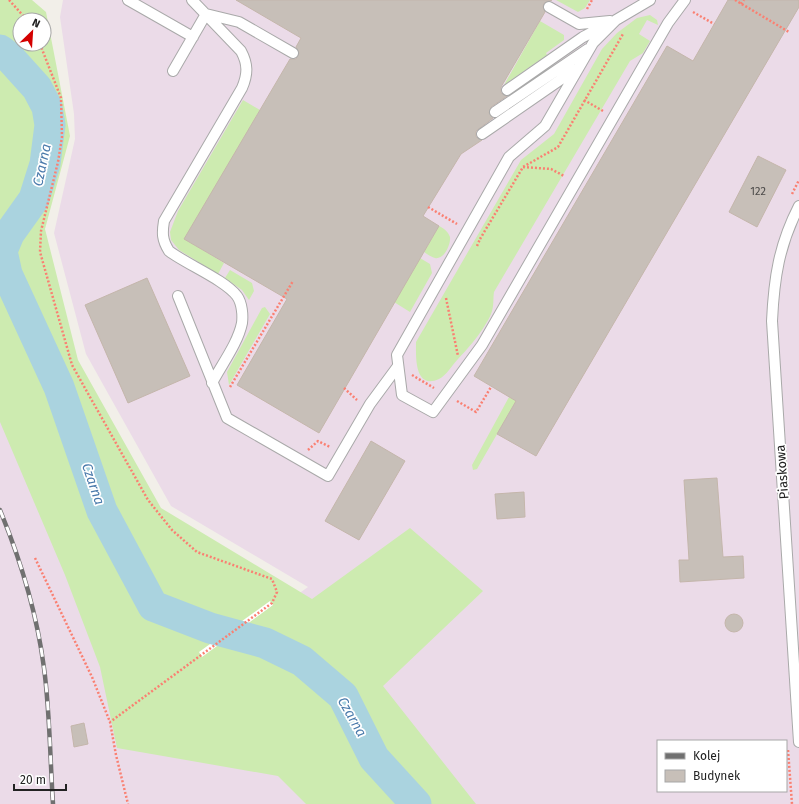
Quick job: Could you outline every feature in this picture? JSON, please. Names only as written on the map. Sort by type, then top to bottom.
[{"type":"lane","points":[[128,0],[193,37]]},
{"type":"lane","points":[[192,0],[241,51],[246,64],[246,79],[164,221],[162,234],[163,243],[169,250],[228,287],[238,297],[242,310],[242,323],[237,336],[212,383]]},
{"type":"lane","points":[[616,20],[591,47],[545,126],[509,157],[397,355],[402,395],[434,412],[482,345],[574,183],[668,23],[685,0]]},
{"type":"lane","points":[[507,90],[583,37],[616,20],[646,1]]},
{"type":"lane","points":[[548,7],[579,24],[616,20]]},
{"type":"lane","points":[[173,71],[206,14]]},
{"type":"lane","points":[[206,14],[239,22],[293,53]]},
{"type":"lane","points":[[495,112],[591,47]]},
{"type":"lane","points":[[482,134],[579,67]]},
{"type":"lane","name":"Piaskowa","points":[[799,206],[789,225],[779,256],[773,289],[772,321],[799,742]]},
{"type":"lane","points":[[178,296],[227,418],[328,476],[370,404],[398,366]]},
{"type":"path","points":[[9,0],[19,12]]},
{"type":"path","points":[[735,0],[789,32]]},
{"type":"path","points":[[741,4],[744,0]]},
{"type":"path","points":[[696,6],[692,11],[714,24]]},
{"type":"path","points":[[43,52],[60,98],[62,137],[58,162],[41,231],[40,252],[72,365],[148,500],[172,530],[197,552],[272,579],[277,592],[272,603],[110,722]]},
{"type":"path","points":[[523,167],[551,169],[574,183]]},
{"type":"path","points":[[473,252],[480,239]]},
{"type":"path","points":[[229,393],[230,387],[293,281]]},
{"type":"path","points":[[442,305],[450,292]]},
{"type":"path","points":[[446,298],[458,359],[463,372]]},
{"type":"path","points":[[344,388],[357,400]]},
{"type":"path","points":[[353,407],[357,400],[363,395]]},
{"type":"path","points":[[305,452],[318,441],[331,447],[334,440]]},
{"type":"path","points":[[35,558],[92,677],[110,722],[116,755],[128,804]]},
{"type":"shaded area","points":[[63,0],[799,0],[799,804],[0,804],[0,298],[124,718],[308,587],[171,506],[86,354],[54,233],[75,139],[74,114],[60,17]]},
{"type":"green space","points":[[0,0],[32,0],[46,12],[12,12],[12,52],[52,52],[52,43],[70,136],[45,229],[78,360],[161,508],[312,599],[410,528],[483,591],[383,686],[476,804],[306,804],[278,776],[117,748],[100,667],[65,575],[0,422]]},
{"type":"green space","points":[[556,0],[590,0],[585,8],[578,12]]},
{"type":"green space","points":[[650,15],[657,20],[658,25],[647,20],[639,34],[650,41],[643,53],[630,61],[494,292],[493,309],[487,323],[473,343],[444,375],[439,379],[431,381],[425,380],[418,370],[416,342],[521,160],[554,134],[602,49],[617,33],[637,18]]},
{"type":"green space","points":[[540,21],[564,35],[564,40],[546,53],[547,55],[504,85]]},
{"type":"green space","points":[[243,100],[260,110],[185,239],[224,263],[218,274],[179,250],[171,240],[170,232],[178,211]]},
{"type":"green space","points":[[439,226],[448,233],[450,240],[444,254],[441,257],[435,258],[424,252]]},
{"type":"green space","points":[[420,258],[430,264],[432,273],[410,312],[394,302]]},
{"type":"green space","points":[[230,270],[252,283],[254,291],[249,300],[242,290],[225,278]]},
{"type":"green space","points":[[265,307],[270,314],[229,385],[227,372],[262,308]]},
{"type":"green space","points":[[509,397],[516,401],[477,469],[473,470],[472,465]]},
{"type":"pier","points":[[270,601],[273,605],[202,657],[199,652]]},
{"type":"building","points":[[236,0],[552,0],[544,3],[543,7],[545,12],[501,87],[501,93],[507,96],[491,107],[489,113],[493,118],[476,131],[476,137],[482,140],[461,154],[423,216],[439,226],[319,433],[237,385],[287,299],[184,239],[290,59],[296,59],[299,53],[296,47],[301,38]]},
{"type":"building","points":[[728,0],[799,0],[799,7],[536,456],[497,434],[516,401],[474,376],[667,46],[693,61]]},
{"type":"building","points":[[758,156],[786,170],[757,227],[729,212]]},
{"type":"building","points":[[147,278],[190,376],[128,403],[85,305]]},
{"type":"building","points":[[371,441],[405,461],[359,540],[325,521]]},
{"type":"building","points":[[717,478],[723,557],[743,556],[744,578],[680,582],[679,560],[689,560],[684,480]]},
{"type":"building","points":[[524,492],[525,517],[497,519],[495,494]]},
{"type":"building","points":[[734,614],[740,617],[743,623],[740,629],[734,632],[728,629],[725,623],[728,617]]},
{"type":"building","points":[[84,723],[88,744],[74,747],[71,726]]},
{"type":"waterway","name":"Czarna","points":[[0,50],[9,57],[37,88],[47,107],[50,125],[45,164],[34,199],[9,234],[2,251],[7,274],[59,387],[102,511],[153,606],[210,628],[265,643],[302,661],[343,696],[374,758],[416,804]]},
{"type":"railway","points":[[0,510],[15,549],[33,608],[41,648],[48,702],[53,804]]}]
